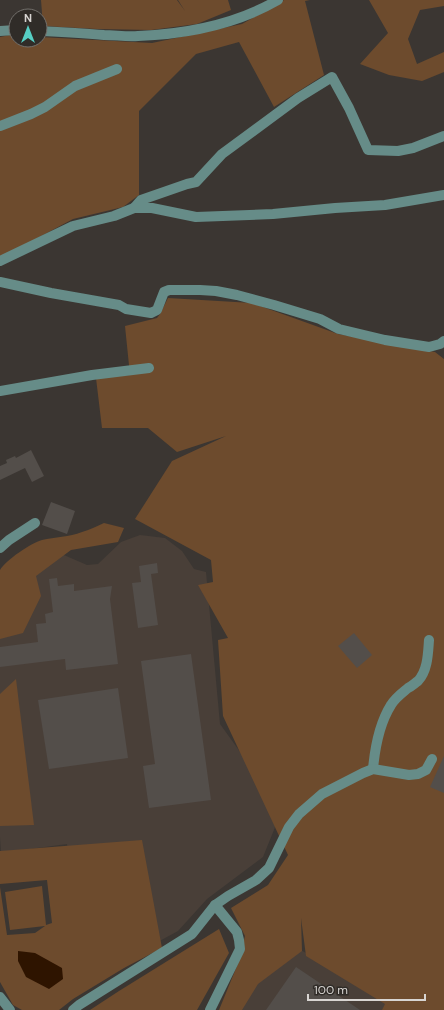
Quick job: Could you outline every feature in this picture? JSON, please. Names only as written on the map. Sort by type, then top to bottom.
[{"type":"street","points":[[48,31],[136,36],[180,33],[208,28],[231,21],[254,13],[278,0]]},
{"type":"street","points":[[0,126],[45,107],[75,86],[117,69]]},
{"type":"street","points":[[134,208],[141,200],[196,182],[222,154],[298,98],[332,77],[349,108],[368,150],[398,151],[413,148],[444,136]]},
{"type":"street","points":[[0,261],[73,226],[114,216],[134,208],[152,208],[196,217],[250,215],[385,205],[444,195]]},
{"type":"street","points":[[0,282],[119,305],[126,309],[151,314],[158,310],[164,292],[170,290],[216,291],[274,305],[320,319],[339,329],[386,340],[429,347],[440,344],[444,341]]},
{"type":"street","points":[[0,391],[92,375],[149,368]]},
{"type":"street","points":[[0,548],[9,540],[35,523]]},
{"type":"street","points":[[373,769],[380,729],[391,704],[419,680],[424,670],[429,640]]},
{"type":"street","points":[[73,1010],[192,934],[215,905],[256,880],[269,868],[289,827],[299,814],[322,794],[362,773],[373,769],[409,775],[418,774],[426,770],[432,759]]},
{"type":"street","points":[[210,1010],[240,949],[236,932],[215,905]]},
{"type":"street","points":[[0,997],[10,1010]]},
{"type":"shaded area","points":[[41,0],[177,0],[185,11],[178,0],[228,0],[231,10],[197,24],[151,30],[48,26],[48,8],[42,8]]},
{"type":"shaded area","points":[[284,0],[310,0],[305,1],[324,75],[274,107],[239,42],[196,54],[139,111],[139,195],[123,207],[73,219],[0,258],[0,37],[8,35],[8,48],[48,48],[48,37],[152,43],[242,24]]},
{"type":"shaded area","points":[[369,0],[444,0],[444,6],[420,10],[408,39],[417,64],[444,52],[444,72],[422,81],[389,75],[360,64],[388,33]]},
{"type":"shaded area","points":[[168,298],[252,303],[338,334],[435,352],[444,359],[444,1010],[382,1010],[385,1004],[306,956],[301,918],[302,951],[258,984],[242,1010],[219,1010],[239,961],[245,936],[231,908],[268,885],[288,855],[223,716],[218,640],[228,638],[198,585],[213,582],[211,560],[135,519],[172,461],[226,436],[177,452],[148,428],[102,428],[96,378],[130,375],[125,326],[157,318]]},
{"type":"shaded area","points":[[104,523],[124,528],[118,542],[71,550],[36,576],[41,596],[23,633],[0,639],[0,570],[3,566],[19,552],[37,542],[77,534]]},
{"type":"shaded area","points":[[140,535],[165,538],[182,551],[194,569],[206,572],[220,724],[282,810],[263,857],[207,899],[178,931],[154,944],[78,913],[67,844],[1,853],[0,837],[0,632],[29,558],[57,552],[87,565],[98,564],[121,542]]},
{"type":"shaded area","points":[[16,679],[34,825],[0,826],[0,694]]},
{"type":"shaded area","points":[[142,840],[162,948],[124,968],[73,999],[59,1010],[22,1010],[13,1005],[0,982],[0,887],[7,935],[35,933],[45,926],[10,930],[5,892],[42,886],[46,925],[52,923],[47,880],[0,884],[0,851]]},
{"type":"shaded area","points":[[219,929],[229,953],[197,1010],[90,1010],[119,991]]},
{"type":"shaded area","points":[[274,936],[414,1010],[231,1010]]},
{"type":"shaded area","points":[[18,951],[35,953],[62,968],[63,979],[49,989],[26,977],[18,961]]},
{"type":"building","points":[[31,450],[44,476],[32,482],[25,468],[0,480],[0,466],[7,463],[6,460],[15,456],[16,458]]},
{"type":"building","points":[[51,502],[75,511],[67,534],[42,525]]},
{"type":"building","points":[[157,563],[158,573],[151,574],[158,625],[138,628],[132,583],[141,582],[139,566]]},
{"type":"building","points":[[57,578],[58,586],[74,584],[74,591],[112,586],[110,599],[118,664],[66,670],[65,659],[0,667],[0,647],[38,642],[36,624],[46,623],[45,614],[53,612],[49,579]]},
{"type":"building","points":[[354,633],[372,655],[357,668],[338,646]]},
{"type":"building","points":[[191,654],[211,800],[149,808],[143,766],[155,764],[141,661]]},
{"type":"building","points":[[118,688],[128,758],[49,769],[38,700]]},
{"type":"building","points":[[444,756],[444,793],[430,787]]},
{"type":"building","points":[[296,967],[360,1010],[266,1010]]}]
